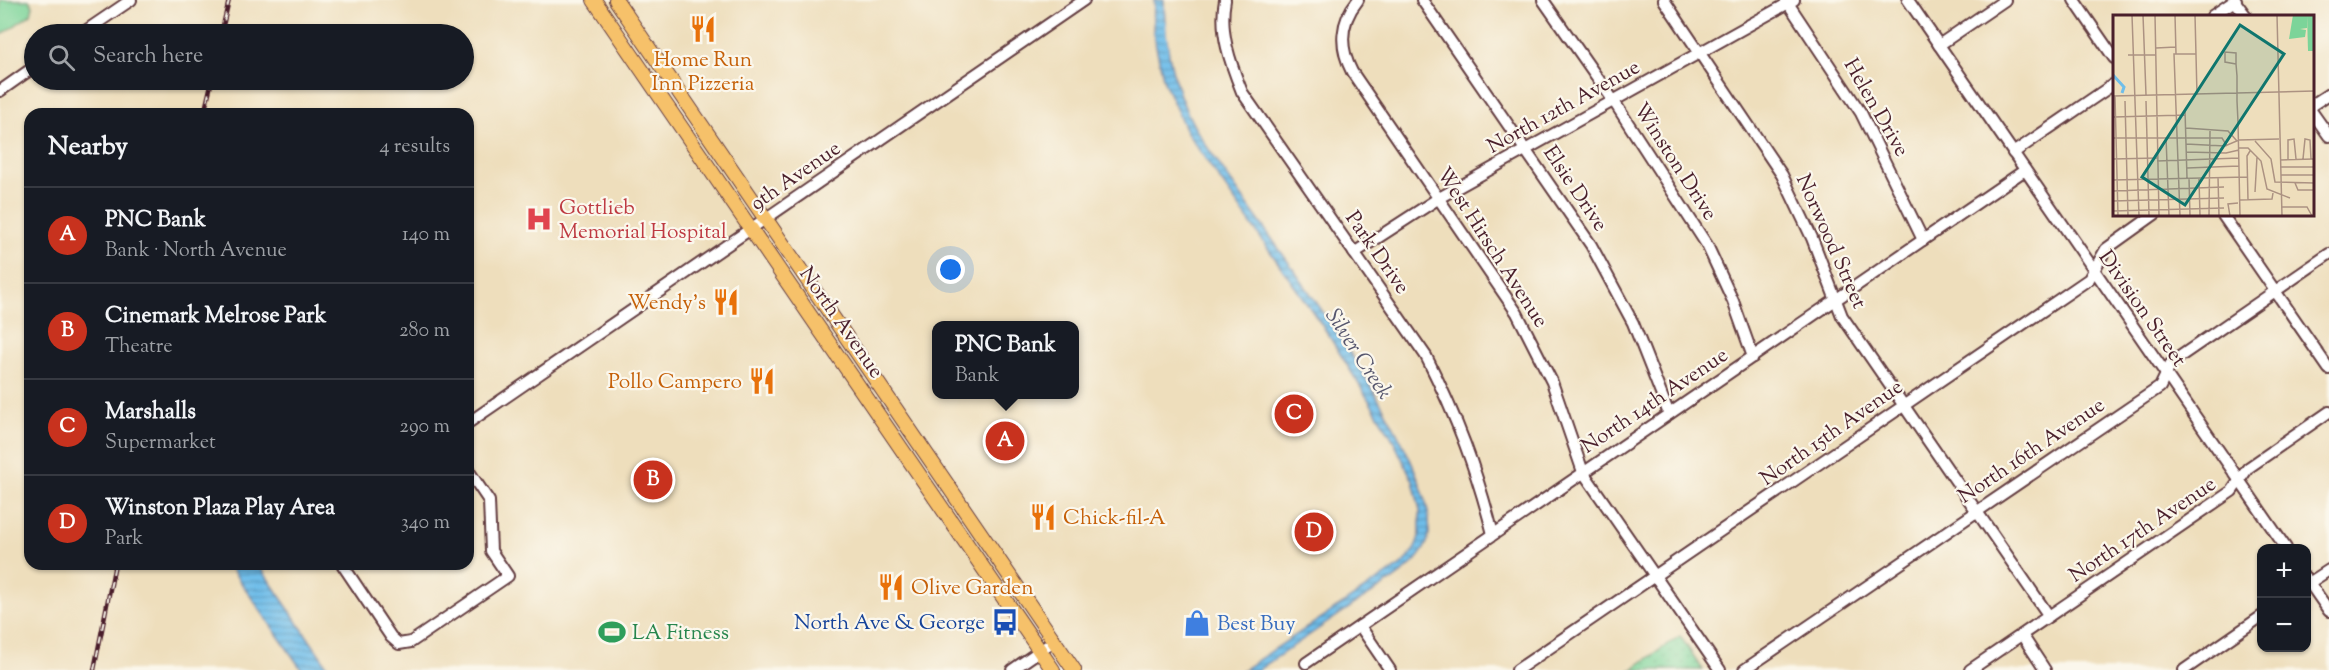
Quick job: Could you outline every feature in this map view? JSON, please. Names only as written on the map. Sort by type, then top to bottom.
[{"type":"main road","name":"North Avenue","points":[[594,0],[1053,670]]},
{"type":"main road","name":"North Avenue","points":[[616,0],[1074,670]]},
{"type":"street","points":[[96,24],[131,0]]},
{"type":"street","name":"9th Avenue","points":[[474,419],[1084,0]]},
{"type":"street","name":"Park Drive","points":[[1225,0],[1224,37],[1242,92],[1426,356],[1450,403],[1477,470],[1493,534]]},
{"type":"street","name":"West Hirsch Avenue","points":[[1358,0],[1344,28],[1343,43],[1347,63],[1482,259],[1530,335],[1563,411],[1583,472],[1720,670]]},
{"type":"street","name":"Elsie Drive","points":[[1422,0],[1526,149],[1610,277],[1642,343],[1669,414]]},
{"type":"street","name":"Winston Drive","points":[[1543,0],[1613,100],[1707,245],[1733,301],[1753,357]]},
{"type":"street","name":"Norwood Street","points":[[1664,0],[1782,176],[1812,237],[1842,315],[2049,616]]},
{"type":"street","name":"Division Street","points":[[1908,0],[2283,544]]},
{"type":"street","points":[[1939,45],[2005,0]]},
{"type":"street","points":[[2074,0],[2113,55]]},
{"type":"street","points":[[2213,15],[2235,0],[2245,15]]},
{"type":"street","name":"North 12th Avenue","points":[[1354,253],[1439,198],[1790,1]]},
{"type":"street","name":"Helen Drive","points":[[1790,1],[1861,113],[1923,240]]},
{"type":"street","points":[[0,91],[24,74]]},
{"type":"street","points":[[2013,153],[2113,85]]},
{"type":"street","points":[[2314,104],[2329,94]]},
{"type":"street","points":[[2314,114],[2329,136]]},
{"type":"street","name":"North 14th Avenue","points":[[1306,663],[2025,170]]},
{"type":"street","name":"North 15th Avenue","points":[[1517,670],[2089,279],[2106,249],[2152,216]]},
{"type":"street","points":[[2223,216],[2329,369]]},
{"type":"street","name":"North 16th Avenue","points":[[1744,670],[2160,387],[2172,362],[2329,254]]},
{"type":"street","name":"North 17th Avenue","points":[[1970,670],[2232,491],[2248,468],[2329,412]]},
{"type":"street","points":[[346,570],[391,637],[399,644],[411,642],[508,576],[491,550],[489,501],[474,479]]},
{"type":"street","points":[[2311,580],[2329,570]]},
{"type":"street","points":[[2311,586],[2329,611]]},
{"type":"street","points":[[2184,670],[2257,619]]},
{"type":"street","points":[[1360,626],[1390,670]]},
{"type":"street","points":[[2022,635],[2045,670]]},
{"type":"street","points":[[1012,670],[1054,641]]},
{"type":"green space","points":[[0,0],[29,0],[33,6],[31,14],[0,36]]},
{"type":"green space","points":[[1680,636],[1703,670],[1631,670]]},
{"type":"water","points":[[1154,0],[1164,0],[1171,65],[1180,96],[1194,126],[1340,337],[1380,402],[1411,461],[1428,511],[1425,547],[1412,565],[1258,670],[1243,670],[1401,565],[1414,551],[1420,534],[1420,510],[1413,481],[1391,436],[1326,331],[1187,133],[1164,82],[1153,33]]},
{"type":"water","points":[[232,570],[262,570],[330,670],[302,670]]},
{"type":"waterway","name":"Silver Creek","points":[[1164,21],[1167,51]]},
{"type":"railway","points":[[223,24],[229,0]]},
{"type":"railway","points":[[205,108],[210,90]]},
{"type":"railway","points":[[94,670],[114,570]]},
{"type":"place","name":"Home Run Inn Pizzeria","points":[[703,29]]},
{"type":"place","name":"Gottlieb Memorial Hospital","points":[[539,219]]},
{"type":"place","name":"Wendy's","points":[[726,302]]},
{"type":"place","name":"Pollo Campero","points":[[762,381]]},
{"type":"place","name":"Marshalls","points":[[1294,414]]},
{"type":"place","name":"PNC Bank","points":[[1005,441]]},
{"type":"place","name":"Cinemark Melrose Park","points":[[653,480]]},
{"type":"place","name":"Chick-fil-A","points":[[1043,517]]},
{"type":"place","name":"Winston Plaza Play Area","points":[[1314,532]]},
{"type":"place","name":"Olive Garden","points":[[891,587]]},
{"type":"place","name":"North Ave & George","points":[[1005,622]]},
{"type":"place","name":"Best Buy","points":[[1197,623]]},
{"type":"place","name":"LA Fitness","points":[[612,632]]}]
